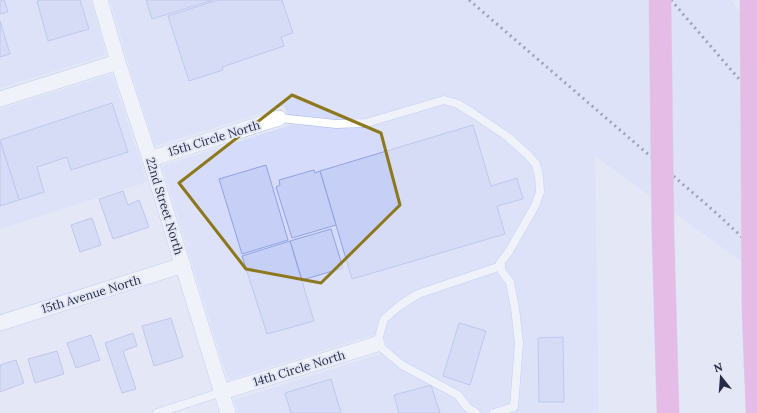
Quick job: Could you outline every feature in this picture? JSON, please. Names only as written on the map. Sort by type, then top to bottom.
[{"type":"highway","points":[[660,0],[668,413]]},
{"type":"highway","points":[[751,0],[753,306],[757,412]]},
{"type":"street","name":"22nd Street North","points":[[100,0],[228,413]]},
{"type":"street","points":[[0,99],[118,62]]},
{"type":"street","name":"15th Circle North","points":[[150,159],[279,118]]},
{"type":"street","name":"15th Avenue North","points":[[0,323],[183,266]]},
{"type":"street","name":"14th Circle North","points":[[222,392],[377,344]]},
{"type":"lane","points":[[279,118],[336,124],[366,123],[444,100],[458,104],[508,137],[536,164],[539,176],[540,192],[535,206],[508,253],[500,263],[502,272],[510,282],[516,308],[519,343],[514,407],[494,413]]},
{"type":"lane","points":[[476,413],[467,407],[458,395],[402,364],[377,344],[384,319],[399,306],[418,294],[501,266]]},
{"type":"lane","points":[[157,413],[222,392]]},
{"type":"highlighted area","points":[[292,95],[381,133],[400,205],[321,283],[246,269],[179,183]]},
{"type":"shaded area","points":[[0,0],[91,0],[106,55],[0,88]]},
{"type":"shaded area","points":[[110,0],[652,0],[654,199],[595,156],[599,413],[238,413],[234,400],[389,351],[382,332],[228,380],[162,166],[291,125],[284,106],[155,146]]},
{"type":"shaded area","points":[[670,0],[731,0],[747,22],[742,262],[673,212]]},
{"type":"shaded area","points":[[112,74],[147,182],[0,229],[0,109]]},
{"type":"building","points":[[0,0],[4,0],[8,12],[0,14]]},
{"type":"building","points":[[80,0],[89,29],[48,41],[37,1]]},
{"type":"building","points":[[146,0],[213,0],[152,19]]},
{"type":"building","points":[[218,0],[282,0],[293,33],[281,37],[284,46],[222,67],[223,70],[189,81],[168,16]]},
{"type":"building","points":[[0,21],[10,54],[0,57]]},
{"type":"building","points":[[112,103],[128,152],[71,170],[67,157],[37,167],[44,192],[19,200],[0,140]]},
{"type":"building","points":[[473,125],[491,186],[517,178],[523,199],[497,206],[505,234],[352,279],[320,171]]},
{"type":"building","points":[[0,140],[19,200],[0,206]]},
{"type":"building","points":[[266,165],[288,240],[242,254],[219,179]]},
{"type":"building","points":[[314,170],[315,173],[320,171],[336,225],[292,238],[276,187],[280,185],[279,180]]},
{"type":"building","points":[[123,191],[128,205],[139,200],[149,227],[113,239],[99,199]]},
{"type":"building","points":[[92,218],[101,245],[80,252],[71,225]]},
{"type":"building","points":[[331,229],[343,268],[302,280],[290,241]]},
{"type":"building","points":[[290,241],[314,321],[267,334],[242,256]]},
{"type":"building","points":[[171,318],[183,357],[154,366],[142,326]]},
{"type":"building","points":[[459,323],[486,331],[470,385],[443,376]]},
{"type":"building","points":[[133,333],[137,346],[123,351],[136,389],[122,393],[105,343]]},
{"type":"building","points":[[91,335],[100,360],[76,368],[67,343]]},
{"type":"building","points":[[563,337],[564,402],[539,402],[538,338]]},
{"type":"building","points":[[57,351],[64,374],[35,383],[28,359]]},
{"type":"building","points":[[16,360],[24,383],[0,392],[0,365]]},
{"type":"building","points":[[331,379],[341,413],[291,413],[285,393]]},
{"type":"building","points":[[431,385],[440,413],[399,413],[394,395]]},
{"type":"railway","points":[[469,0],[714,211],[757,251]]},
{"type":"railway","points":[[671,0],[757,100]]}]
